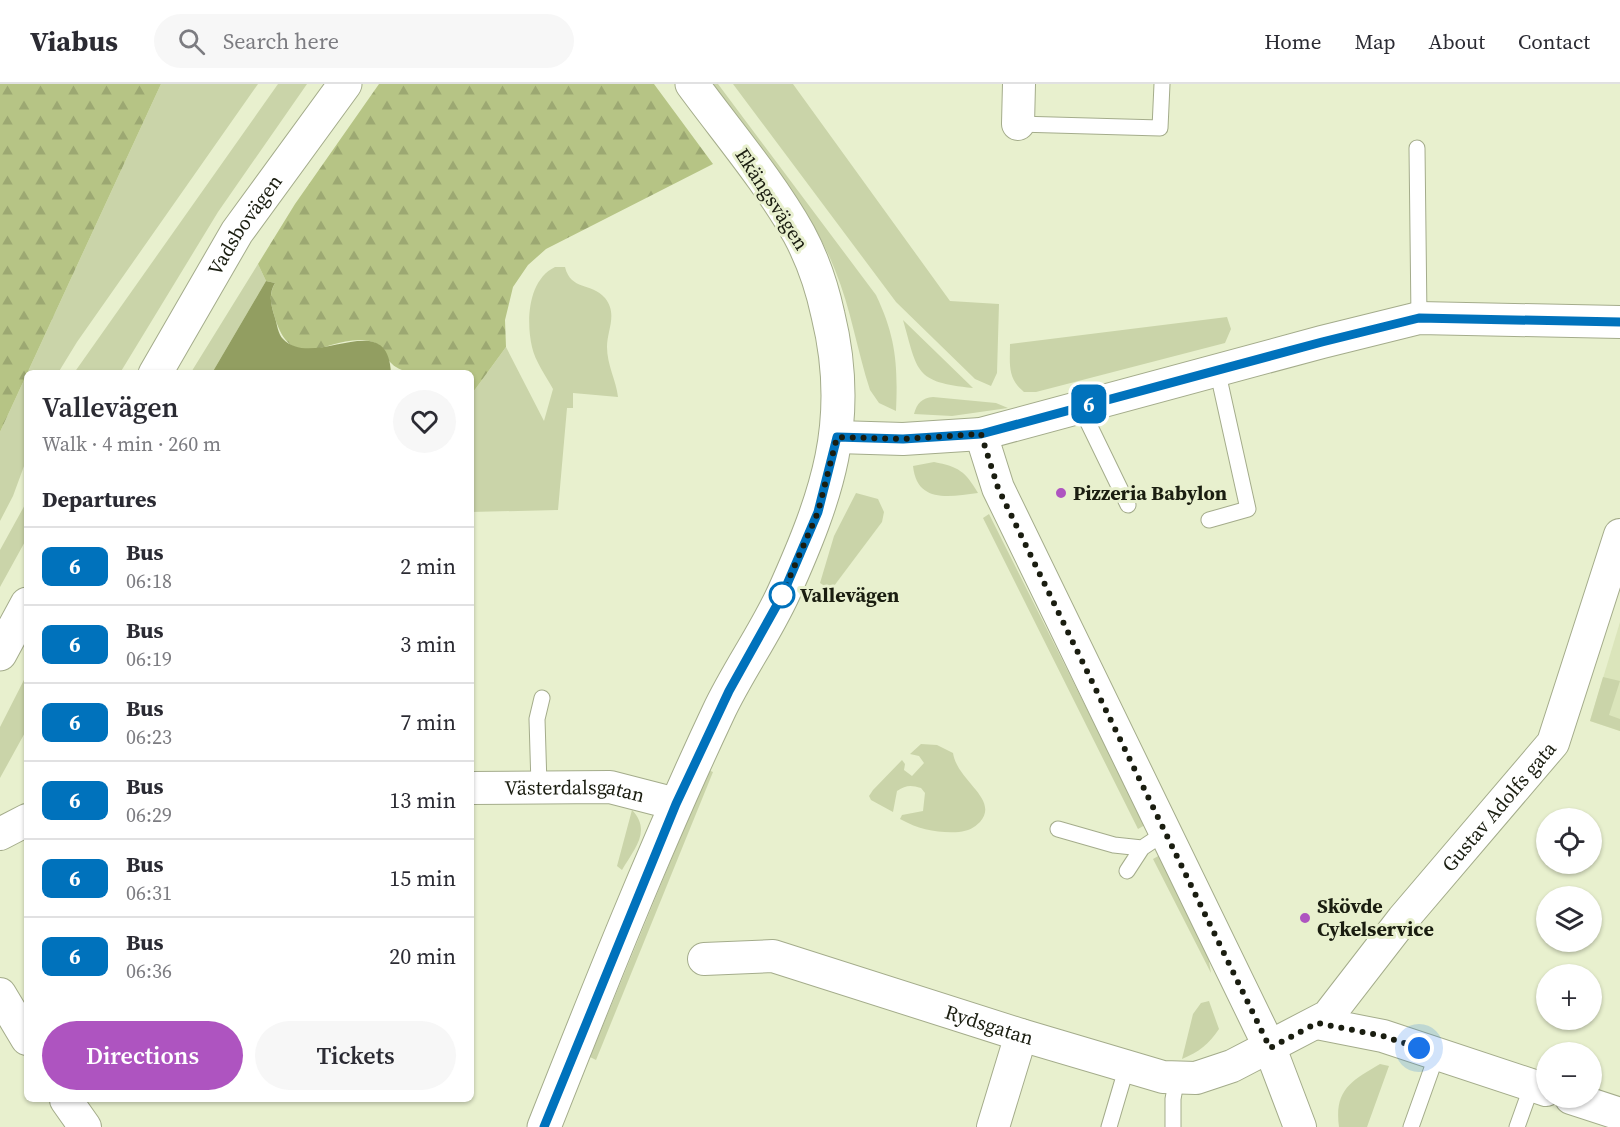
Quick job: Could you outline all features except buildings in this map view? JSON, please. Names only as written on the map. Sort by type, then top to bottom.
[{"type":"street","name":"Vadsbovägen","points":[[157,370],[237,232],[345,84]]},
{"type":"street","name":"Ekängsvägen","points":[[544,1127],[676,804],[729,691],[782,596],[818,512],[837,437],[839,378],[834,340],[823,290],[800,235],[753,166],[692,84]]},
{"type":"street","points":[[1018,124],[1019,84]]},
{"type":"street","points":[[837,437],[903,439],[981,434],[1217,369],[1419,318],[1620,322]]},
{"type":"street","points":[[981,434],[998,488],[1154,840],[1270,1048],[1300,1127]]},
{"type":"street","name":"Gustav Adolfs gata","points":[[1270,1048],[1328,1016],[1403,919],[1553,743],[1620,535]]},
{"type":"street","points":[[0,654],[24,610]]},
{"type":"street","name":"Västerdalsgatan","points":[[474,788],[610,787],[676,804]]},
{"type":"street","points":[[0,834],[24,822]]},
{"type":"street","name":"Rydsgatan","points":[[704,959],[773,956],[1163,1077],[1196,1078],[1270,1048]]},
{"type":"street","points":[[0,994],[24,1035]]},
{"type":"street","points":[[1317,1023],[1383,1036],[1536,1086]]},
{"type":"street","points":[[993,1127],[1022,1035]]},
{"type":"street","points":[[67,1102],[85,1127]]},
{"type":"street","points":[[1602,1108],[1620,1114]]},
{"type":"lane","points":[[1018,124],[1160,128],[1162,84]]},
{"type":"lane","points":[[1417,148],[1419,318]]},
{"type":"lane","points":[[1209,520],[1248,509],[1217,369]]},
{"type":"lane","points":[[1080,406],[1128,506]]},
{"type":"lane","points":[[539,786],[537,719],[542,698]]},
{"type":"lane","points":[[1058,829],[1114,845],[1154,840]]},
{"type":"lane","points":[[1127,871],[1154,840]]},
{"type":"lane","points":[[1411,1127],[1437,1054]]},
{"type":"lane","points":[[1109,1127],[1127,1066]]},
{"type":"lane","points":[[1173,1127],[1173,1099],[1177,1077]]},
{"type":"lane","points":[[1517,1127],[1536,1092]]},
{"type":"shaded area","points":[[161,84],[258,84],[77,342],[60,370],[29,370]]},
{"type":"shaded area","points":[[278,84],[307,84],[218,212],[122,370],[76,370]]},
{"type":"shaded area","points":[[709,84],[718,84],[876,295],[892,338],[897,379],[896,411],[879,403],[870,390],[841,285],[824,245],[810,220],[779,173]]},
{"type":"shaded area","points":[[733,84],[793,84],[950,301],[999,304],[997,373],[991,386],[975,379],[896,302]]},
{"type":"shaded area","points":[[258,264],[266,281],[214,370],[192,370]]},
{"type":"shaded area","points":[[555,267],[565,267],[572,280],[600,293],[609,304],[611,322],[607,354],[618,397],[573,393],[573,408],[567,408],[558,510],[474,512],[474,391],[506,347],[544,421],[553,389],[533,352],[529,325],[534,291],[546,273]]},
{"type":"shaded area","points":[[266,281],[275,283],[271,292],[271,304],[283,339],[296,347],[313,348],[364,341],[377,344],[387,353],[390,370],[214,370]]},
{"type":"shaded area","points":[[1227,317],[1231,329],[1225,343],[1036,392],[1024,392],[1012,376],[1010,344]]},
{"type":"shaded area","points":[[903,320],[973,388],[939,382],[929,378],[921,371],[912,352]]},
{"type":"shaded area","points":[[24,380],[24,466],[13,496],[0,521],[0,432]]},
{"type":"shaded area","points":[[933,397],[996,403],[1008,408],[952,416],[914,414],[921,402]]},
{"type":"shaded area","points":[[934,462],[960,471],[978,493],[945,496],[927,492],[916,478],[913,466]]},
{"type":"shaded area","points":[[856,493],[878,499],[884,512],[882,522],[831,590],[820,583],[834,536]]},
{"type":"shaded area","points":[[24,506],[24,543],[0,587],[0,550]]},
{"type":"shaded area","points":[[989,514],[1145,825],[1138,829],[983,518]]},
{"type":"shaded area","points":[[1620,622],[1620,731],[1590,721]]},
{"type":"shaded area","points":[[1603,677],[1620,681],[1609,715],[1620,719],[1620,731],[1590,721]]},
{"type":"shaded area","points":[[24,680],[24,734],[0,778],[0,727]]},
{"type":"shaded area","points":[[921,744],[937,745],[953,753],[956,763],[981,797],[985,805],[985,814],[973,828],[959,832],[943,832],[915,826],[900,819],[902,815],[923,811],[925,793],[921,788],[911,786],[897,791],[893,812],[871,800],[869,796],[873,790],[902,760],[905,764],[904,770],[912,776],[924,763],[919,756],[910,754]]},
{"type":"shaded area","points":[[708,770],[713,772],[596,1060],[590,1057]]},
{"type":"shaded area","points":[[632,810],[641,825],[641,833],[636,847],[622,870],[617,866]]},
{"type":"shaded area","points":[[1160,855],[1208,956],[1211,973],[1153,859]]},
{"type":"shaded area","points":[[1209,1001],[1219,1029],[1203,1047],[1182,1059],[1193,1014],[1201,1003]]},
{"type":"shaded area","points":[[1380,1064],[1389,1066],[1367,1127],[1339,1127],[1338,1114],[1342,1095],[1353,1082]]},
{"type":"green space","points":[[0,84],[161,84],[29,370],[24,370],[24,380],[0,432]]},
{"type":"green space","points":[[379,84],[654,84],[713,164],[546,249],[528,265],[513,287],[505,320],[506,347],[474,391],[474,370],[402,370],[390,362],[377,343],[358,340],[304,350],[293,346],[283,336],[271,305],[275,283],[266,281],[258,264],[295,204]]},
{"type":"bus line","name":"6","points":[[544,1127],[620,935],[676,804],[729,691],[782,596],[818,512],[837,437],[903,439],[981,434],[1354,333],[1419,318],[1620,322]]},
{"type":"place","name":"Pizzeria Babylon","points":[[1061,493]]},
{"type":"place","name":"Vallevägen","points":[[782,595]]},
{"type":"place","name":"Skövde Cykelservice","points":[[1305,918]]},
{"type":"route","points":[[782,595],[818,512],[837,437],[903,439],[981,434],[998,488],[1270,1048],[1317,1023],[1383,1036],[1419,1048]]}]
